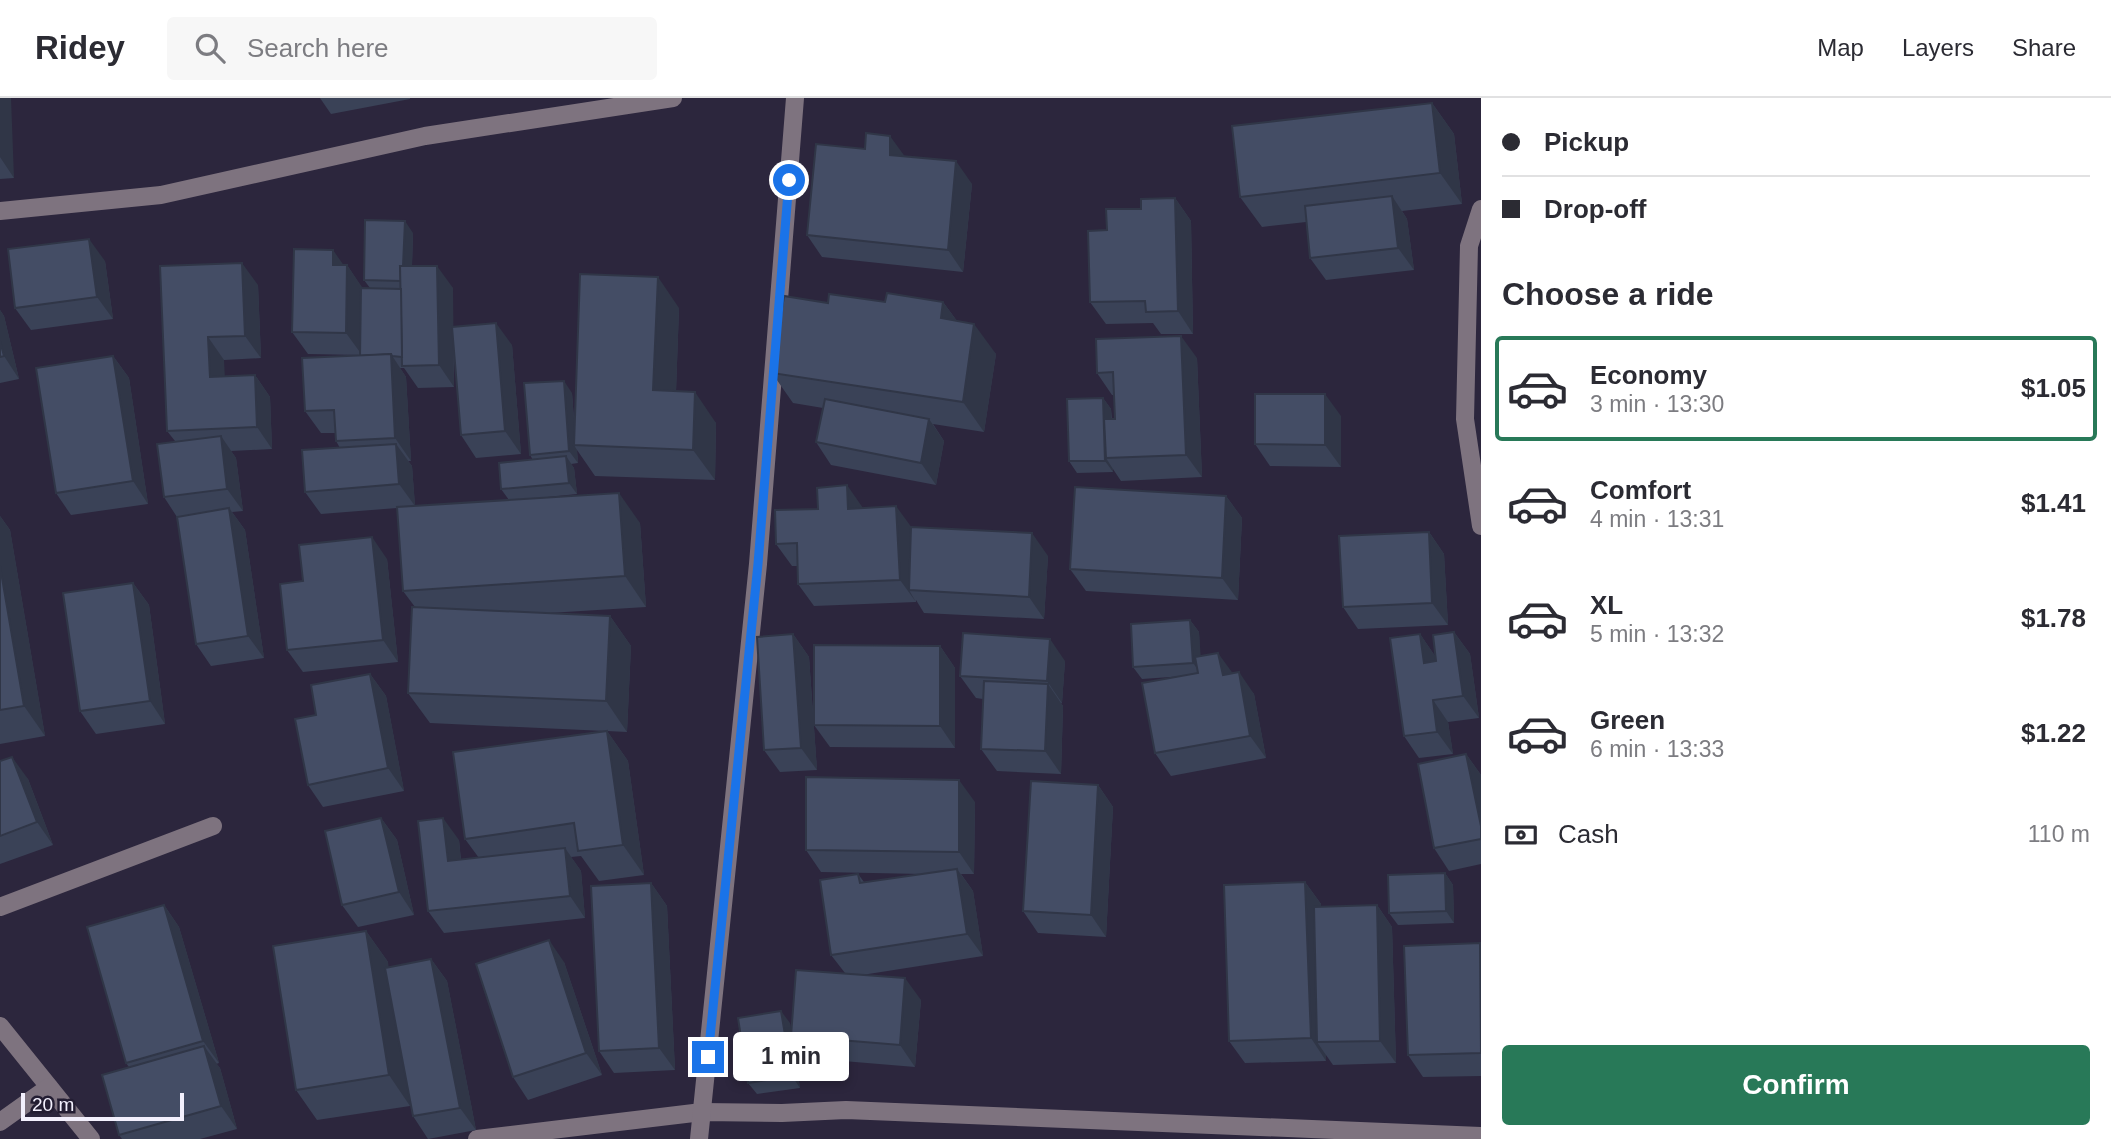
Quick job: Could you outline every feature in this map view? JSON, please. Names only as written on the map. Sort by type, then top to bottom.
[{"type":"street","points":[[0,211],[161,195],[425,135],[673,98]]},
{"type":"street","points":[[699,1139],[758,564],[795,98]]},
{"type":"street","points":[[1481,209],[1469,246],[1465,419],[1481,526]]},
{"type":"street","points":[[0,906],[213,826]]},
{"type":"street","points":[[0,1026],[91,1139]]},
{"type":"street","points":[[0,1122],[49,1087]]},
{"type":"street","points":[[477,1139],[702,1112],[782,1113],[846,1110],[1481,1136]]},
{"type":"building","points":[[1432,103],[1440,173],[1240,197],[1232,126]]},
{"type":"building","points":[[866,133],[890,136],[890,155],[956,161],[948,250],[807,235],[816,144],[865,149]]},
{"type":"building","points":[[1392,196],[1398,248],[1310,258],[1305,206]]},
{"type":"building","points":[[1175,198],[1178,311],[1146,312],[1145,301],[1090,302],[1088,231],[1107,230],[1106,209],[1141,209],[1141,199]]},
{"type":"building","points":[[365,220],[405,221],[401,281],[364,280]]},
{"type":"building","points":[[89,239],[97,297],[15,308],[8,249]]},
{"type":"building","points":[[294,249],[333,250],[333,265],[347,265],[346,333],[292,332]]},
{"type":"building","points":[[242,263],[245,336],[208,337],[210,377],[255,375],[257,427],[167,431],[160,266]]},
{"type":"building","points":[[400,266],[437,266],[439,365],[402,366]]},
{"type":"building","points":[[580,274],[658,277],[653,390],[695,392],[693,450],[574,445]]},
{"type":"building","points":[[361,288],[401,289],[402,357],[391,354],[360,356]]},
{"type":"building","points":[[887,293],[943,302],[941,318],[974,324],[963,402],[772,373],[784,296],[828,303],[829,294],[885,302]]},
{"type":"building","points":[[496,323],[505,431],[461,435],[452,327]]},
{"type":"building","points":[[1181,336],[1186,455],[1106,458],[1104,419],[1115,419],[1113,372],[1097,373],[1096,339]]},
{"type":"building","points":[[0,341],[4,356],[0,357]]},
{"type":"building","points":[[391,354],[395,438],[336,441],[334,410],[305,411],[302,358]]},
{"type":"building","points":[[113,356],[133,481],[56,493],[36,368]]},
{"type":"building","points":[[564,381],[569,451],[530,455],[524,383]]},
{"type":"building","points":[[1255,394],[1325,394],[1325,445],[1255,444]]},
{"type":"building","points":[[1103,398],[1105,461],[1069,461],[1067,399]]},
{"type":"building","points":[[825,399],[929,419],[921,463],[816,442]]},
{"type":"building","points":[[221,436],[227,489],[164,497],[157,444]]},
{"type":"building","points":[[396,444],[399,484],[305,492],[302,450]]},
{"type":"building","points":[[566,456],[569,483],[501,489],[499,463]]},
{"type":"building","points":[[847,485],[848,509],[896,506],[900,580],[798,584],[797,543],[776,544],[775,510],[818,509],[817,488]]},
{"type":"building","points":[[1075,487],[1226,496],[1222,578],[1070,569]]},
{"type":"building","points":[[619,493],[625,576],[403,591],[397,507]]},
{"type":"building","points":[[229,508],[248,636],[196,644],[177,517]]},
{"type":"building","points":[[911,527],[1032,533],[1029,597],[909,590]]},
{"type":"building","points":[[1429,532],[1432,603],[1343,607],[1339,536]]},
{"type":"building","points":[[372,537],[383,640],[287,650],[280,584],[303,581],[299,545]]},
{"type":"building","points":[[0,566],[24,706],[0,710]]},
{"type":"building","points":[[133,583],[150,701],[80,711],[63,593]]},
{"type":"building","points":[[412,607],[610,616],[606,701],[408,693]]},
{"type":"building","points":[[1190,620],[1193,663],[1133,667],[1131,624]]},
{"type":"building","points":[[1454,632],[1463,696],[1433,700],[1437,732],[1404,736],[1390,638],[1420,634],[1424,663],[1436,661],[1433,635]]},
{"type":"building","points":[[963,633],[1050,639],[1047,681],[960,676]]},
{"type":"building","points":[[793,634],[801,748],[764,750],[757,637]]},
{"type":"building","points":[[814,645],[940,646],[940,726],[814,725]]},
{"type":"building","points":[[1218,653],[1223,675],[1239,672],[1250,736],[1155,753],[1142,683],[1198,673],[1195,657]]},
{"type":"building","points":[[370,674],[388,768],[308,785],[295,719],[316,715],[311,685]]},
{"type":"building","points":[[984,681],[1048,684],[1045,751],[981,749]]},
{"type":"building","points":[[607,731],[623,845],[578,851],[574,823],[465,839],[453,752]]},
{"type":"building","points":[[1466,754],[1481,826],[1481,839],[1434,848],[1418,764]]},
{"type":"building","points":[[12,757],[37,822],[0,836],[0,761]]},
{"type":"building","points":[[806,777],[959,780],[959,852],[806,850]]},
{"type":"building","points":[[1031,781],[1098,785],[1091,915],[1023,911]]},
{"type":"building","points":[[381,818],[399,892],[342,905],[325,831]]},
{"type":"building","points":[[443,818],[448,861],[565,848],[570,896],[428,911],[418,821]]},
{"type":"building","points":[[957,869],[967,934],[831,955],[820,880],[858,874],[860,883]]},
{"type":"building","points":[[1445,873],[1446,911],[1389,913],[1388,875]]},
{"type":"building","points":[[1305,882],[1311,1038],[1229,1041],[1224,885]]},
{"type":"building","points":[[651,883],[659,1048],[599,1051],[591,886]]},
{"type":"building","points":[[164,905],[203,1041],[126,1063],[87,927]]},
{"type":"building","points":[[1377,905],[1380,1041],[1317,1042],[1314,907]]},
{"type":"building","points":[[366,931],[389,1075],[296,1090],[273,946]]},
{"type":"building","points":[[549,940],[586,1053],[513,1077],[476,964]]},
{"type":"building","points":[[1480,943],[1481,1053],[1408,1055],[1404,946]]},
{"type":"building","points":[[431,959],[460,1108],[413,1116],[385,968]]},
{"type":"building","points":[[796,970],[905,978],[900,1045],[791,1036]]},
{"type":"building","points":[[781,1011],[792,1076],[748,1083],[738,1018]]},
{"type":"building","points":[[204,1046],[221,1106],[119,1135],[102,1075]]},
{"type":"route","points":[[708,1057],[758,564],[789,180]]}]
